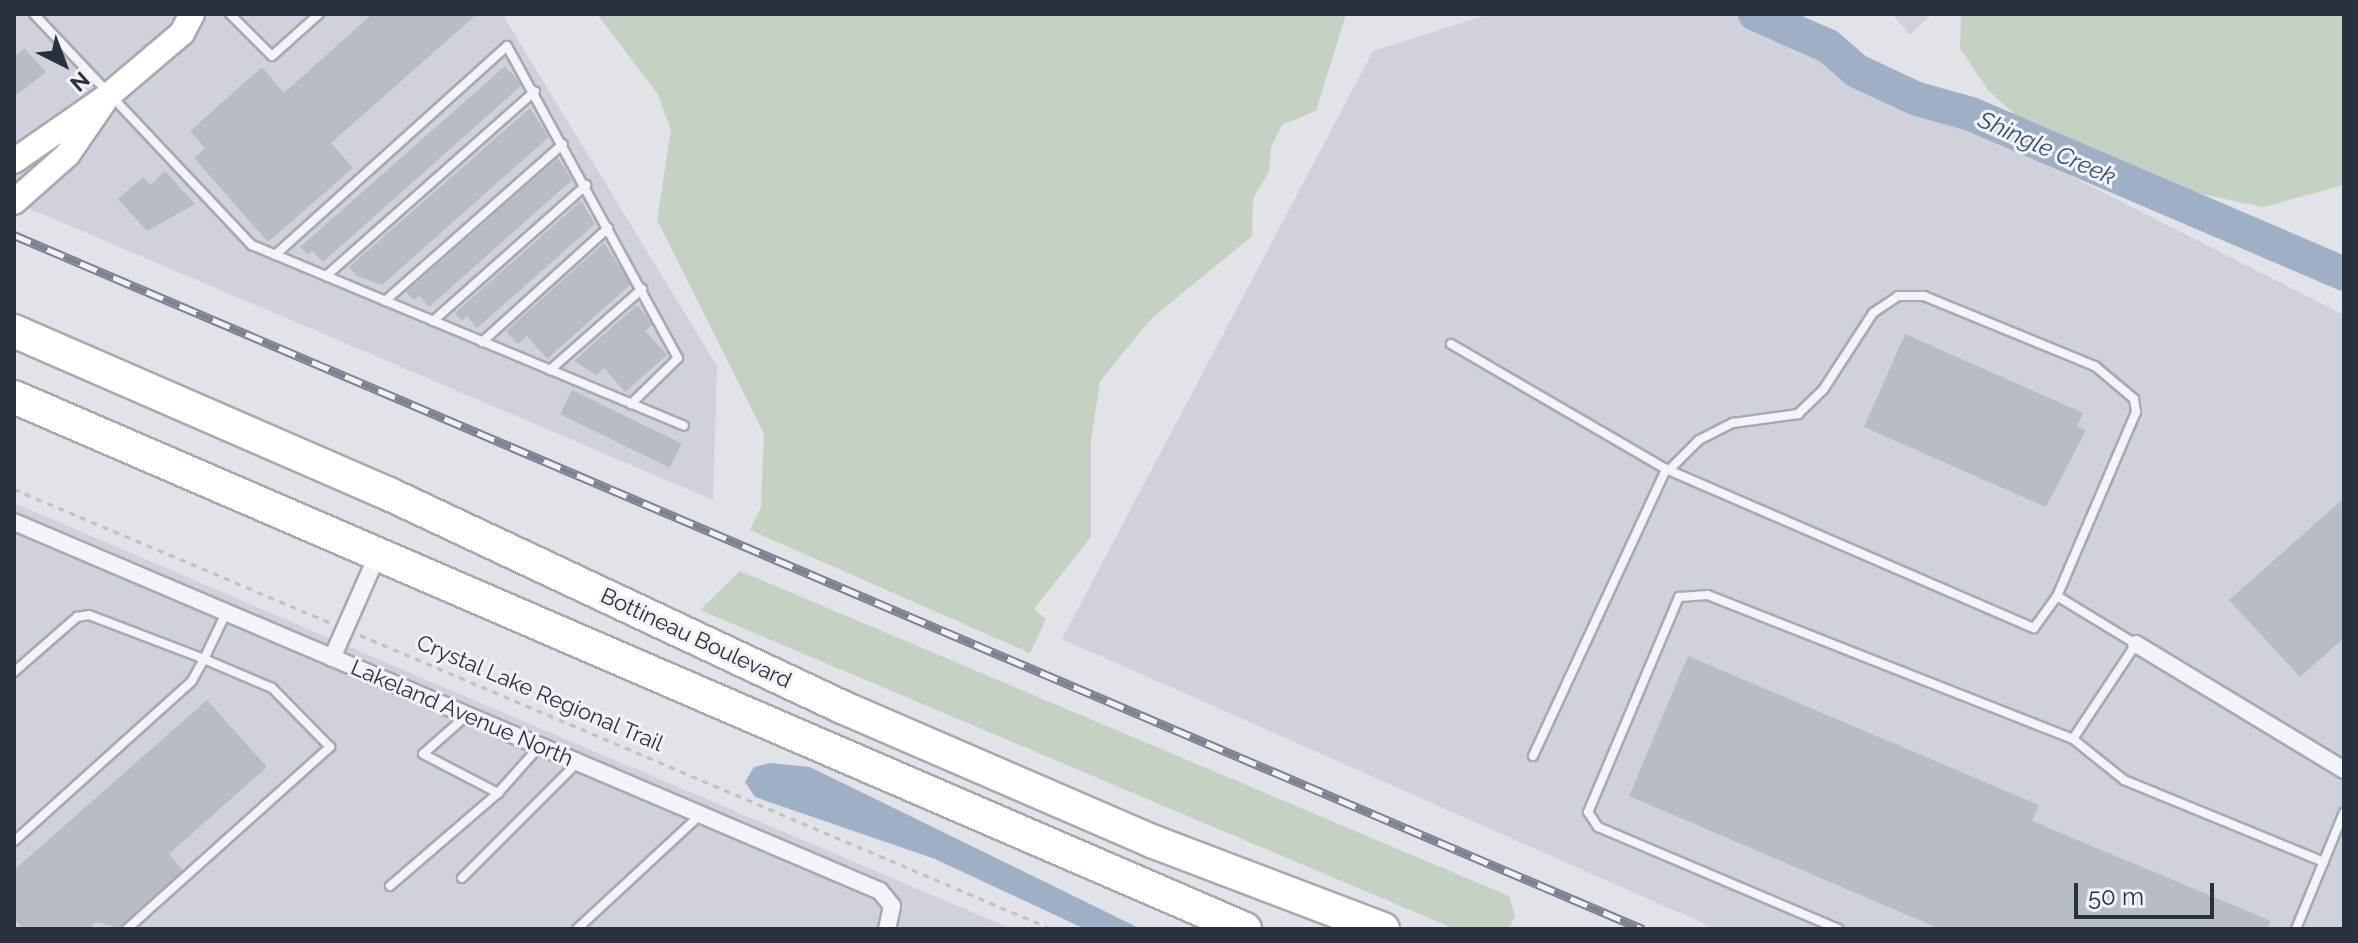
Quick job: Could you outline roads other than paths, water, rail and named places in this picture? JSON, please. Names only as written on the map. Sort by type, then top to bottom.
[{"type":"highway","points":[[14,309],[69,353]]},
{"type":"highway","name":"Bottineau Boulevard","points":[[14,331],[403,500],[842,707],[1154,842],[1383,929]]},
{"type":"highway","points":[[14,397],[1245,929]]},
{"type":"street","points":[[14,161],[109,95],[193,15]]},
{"type":"street","points":[[14,202],[68,154],[109,95]]},
{"type":"street","name":"Lakeland Avenue North","points":[[14,522],[880,891],[890,924]]},
{"type":"street","points":[[332,658],[377,556]]},
{"type":"street","points":[[2136,644],[2344,770]]},
{"type":"lane","points":[[34,14],[252,245],[684,426]]},
{"type":"lane","points":[[230,14],[272,56],[319,14]]},
{"type":"lane","points":[[275,255],[507,46],[535,91],[678,358],[631,404]]},
{"type":"lane","points":[[326,276],[535,91]]},
{"type":"lane","points":[[385,301],[563,144]]},
{"type":"lane","points":[[433,321],[586,185]]},
{"type":"lane","points":[[482,342],[608,228]]},
{"type":"lane","points":[[550,370],[642,289]]},
{"type":"lane","points":[[1451,344],[1667,469],[2034,628],[2057,596],[2136,412],[2134,399],[2095,366],[1924,296],[1898,296],[1873,313],[1823,390],[1798,414],[1733,423],[1699,440],[1667,469],[1533,756]]},
{"type":"lane","points":[[1838,929],[1598,827],[1588,812],[1679,597],[1708,595],[2073,739],[2124,780],[2324,862]]},
{"type":"lane","points":[[2057,596],[2136,644],[2073,739]]},
{"type":"lane","points":[[14,841],[192,681],[226,613]]},
{"type":"lane","points":[[14,672],[89,615],[272,688],[330,747],[127,929]]},
{"type":"lane","points":[[466,716],[423,754],[498,793]]},
{"type":"lane","points":[[390,886],[498,793],[539,747]]},
{"type":"lane","points":[[462,878],[578,763]]},
{"type":"lane","points":[[2296,929],[2344,812]]},
{"type":"lane","points":[[577,929],[700,815]]},
{"type":"water","points":[[770,763],[810,767],[1141,929],[1085,929],[935,859],[755,797],[745,782],[754,767]]},
{"type":"waterway","name":"Shingle Creek","points":[[1755,14],[1828,46],[1857,71],[1917,99],[1971,114],[2344,274]]},
{"type":"railway","points":[[14,235],[1643,929]]}]
